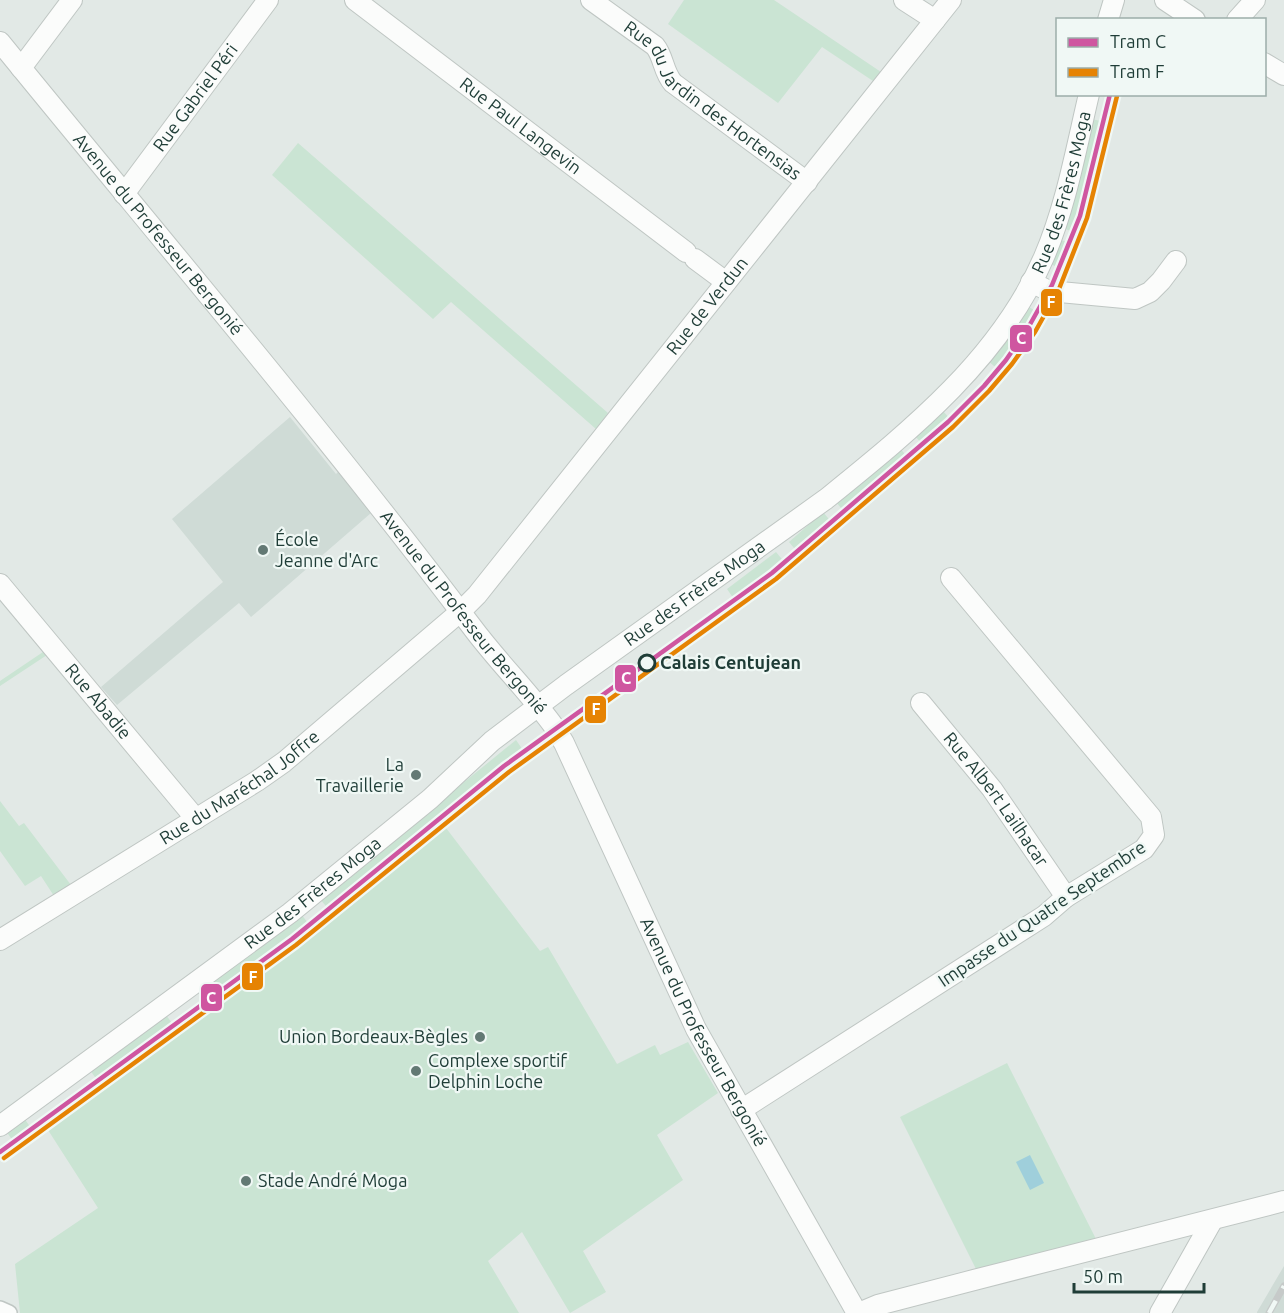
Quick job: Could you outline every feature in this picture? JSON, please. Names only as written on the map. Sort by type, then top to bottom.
[{"type":"street","points":[[21,68],[72,0]]},
{"type":"street","name":"Rue Gabriel Péri","points":[[124,194],[268,0]]},
{"type":"street","name":"Rue Paul Langevin","points":[[355,0],[726,282]]},
{"type":"street","name":"Rue du Jardin des Hortensias","points":[[591,0],[655,46],[661,53],[666,76],[673,83],[807,182]]},
{"type":"street","points":[[904,0],[935,20]]},
{"type":"street","name":"Rue de Verdun","points":[[461,611],[477,595],[951,0]]},
{"type":"street","points":[[1108,18],[1114,0]]},
{"type":"street","points":[[1165,0],[1192,18]]},
{"type":"street","points":[[1239,18],[1255,0]]},
{"type":"street","name":"Avenue du Professeur Bergonié","points":[[0,42],[351,471],[539,707],[564,743],[696,1029],[858,1313]]},
{"type":"street","points":[[1266,64],[1284,75]]},
{"type":"street","name":"Rue des Frères Moga","points":[[0,1126],[290,913],[438,792],[492,741],[566,685],[816,506],[866,467],[942,400],[969,372],[1007,324],[1043,258],[1055,227],[1071,171],[1089,96]]},
{"type":"street","points":[[1031,282],[1049,291],[1135,299],[1150,292],[1176,261]]},
{"type":"street","name":"Impasse du Quatre Septembre","points":[[741,1110],[1034,923],[1066,897],[1144,849],[1154,835],[1151,817],[951,578]]},
{"type":"street","name":"Rue Abadie","points":[[0,584],[196,819]]},
{"type":"street","name":"Rue du Maréchal Joffre","points":[[0,940],[284,762],[461,611]]},
{"type":"street","name":"Rue Albert Lailhacar","points":[[921,703],[992,789],[1066,897]]},
{"type":"street","points":[[858,1313],[878,1305],[1284,1201]]},
{"type":"street","points":[[1160,1313],[1212,1221]]},
{"type":"street","points":[[0,1309],[9,1313]]},
{"type":"shaded area","name":"École Jeanne d'Arc","points":[[290,417],[371,513],[251,617],[239,603],[117,705],[101,687],[223,582],[172,519]]},
{"type":"shaded area","points":[[1284,1266],[1284,1313],[1257,1313],[1257,1312]]},
{"type":"green space","points":[[684,0],[774,0],[881,72],[873,81],[822,47],[778,103],[668,24]]},
{"type":"green space","points":[[1091,119],[1106,122],[1077,233],[1062,228]]},
{"type":"green space","points":[[298,143],[608,413],[596,429],[451,302],[433,319],[272,175]]},
{"type":"green space","points":[[1058,239],[1073,244],[1062,269],[1048,263]]},
{"type":"green space","points":[[1026,305],[1040,314],[1000,371],[988,361]]},
{"type":"green space","points":[[942,410],[952,421],[924,446],[914,435]]},
{"type":"green space","points":[[899,447],[909,459],[846,514],[836,502]]},
{"type":"green space","points":[[823,512],[833,524],[799,554],[789,542]]},
{"type":"green space","points":[[776,552],[786,564],[736,602],[727,589]]},
{"type":"green space","points":[[43,652],[47,655],[0,686],[0,681]]},
{"type":"green space","points":[[516,740],[525,753],[475,791],[330,911],[320,899]]},
{"type":"green space","points":[[0,801],[19,826],[24,823],[71,885],[54,896],[41,876],[25,886],[0,851]]},
{"type":"green space","name":"Complexe sportif Delphin Loche","points":[[443,824],[540,951],[548,947],[617,1064],[655,1045],[660,1055],[688,1042],[718,1093],[657,1135],[683,1180],[583,1251],[606,1292],[570,1313],[522,1232],[488,1261],[519,1313],[20,1313],[15,1264],[98,1208],[48,1130],[307,939]]},
{"type":"green space","points":[[301,914],[311,927],[212,1000],[203,987]]},
{"type":"green space","points":[[166,1015],[175,1027],[99,1083],[90,1070]]},
{"type":"green space","points":[[1007,1063],[1096,1239],[976,1269],[900,1117]]},
{"type":"green space","points":[[24,1118],[33,1131],[15,1144],[6,1131]]},
{"type":"water","points":[[1030,1155],[1044,1183],[1030,1190],[1016,1162]]},
{"type":"railway","points":[[1269,1313],[1284,1286]]},
{"type":"tram line","name":"C","points":[[0,1152],[292,939],[504,766],[772,573],[948,422],[1006,360],[1028,328],[1052,285],[1080,216],[1110,96]]},
{"type":"tram line","name":"F","points":[[4,1158],[296,945],[509,772],[776,579],[953,427],[1012,364],[1035,332],[1059,289],[1087,218],[1117,96]]},
{"type":"place","name":"École Jeanne d'Arc","points":[[263,550]]},
{"type":"place","name":"Calais Centujean","points":[[647,663]]},
{"type":"place","name":"La Travaillerie","points":[[416,775]]},
{"type":"place","name":"Union Bordeaux-Bègles","points":[[480,1037]]},
{"type":"place","name":"Complexe sportif Delphin Loche","points":[[416,1071]]},
{"type":"place","name":"Stade André Moga","points":[[246,1181]]}]
